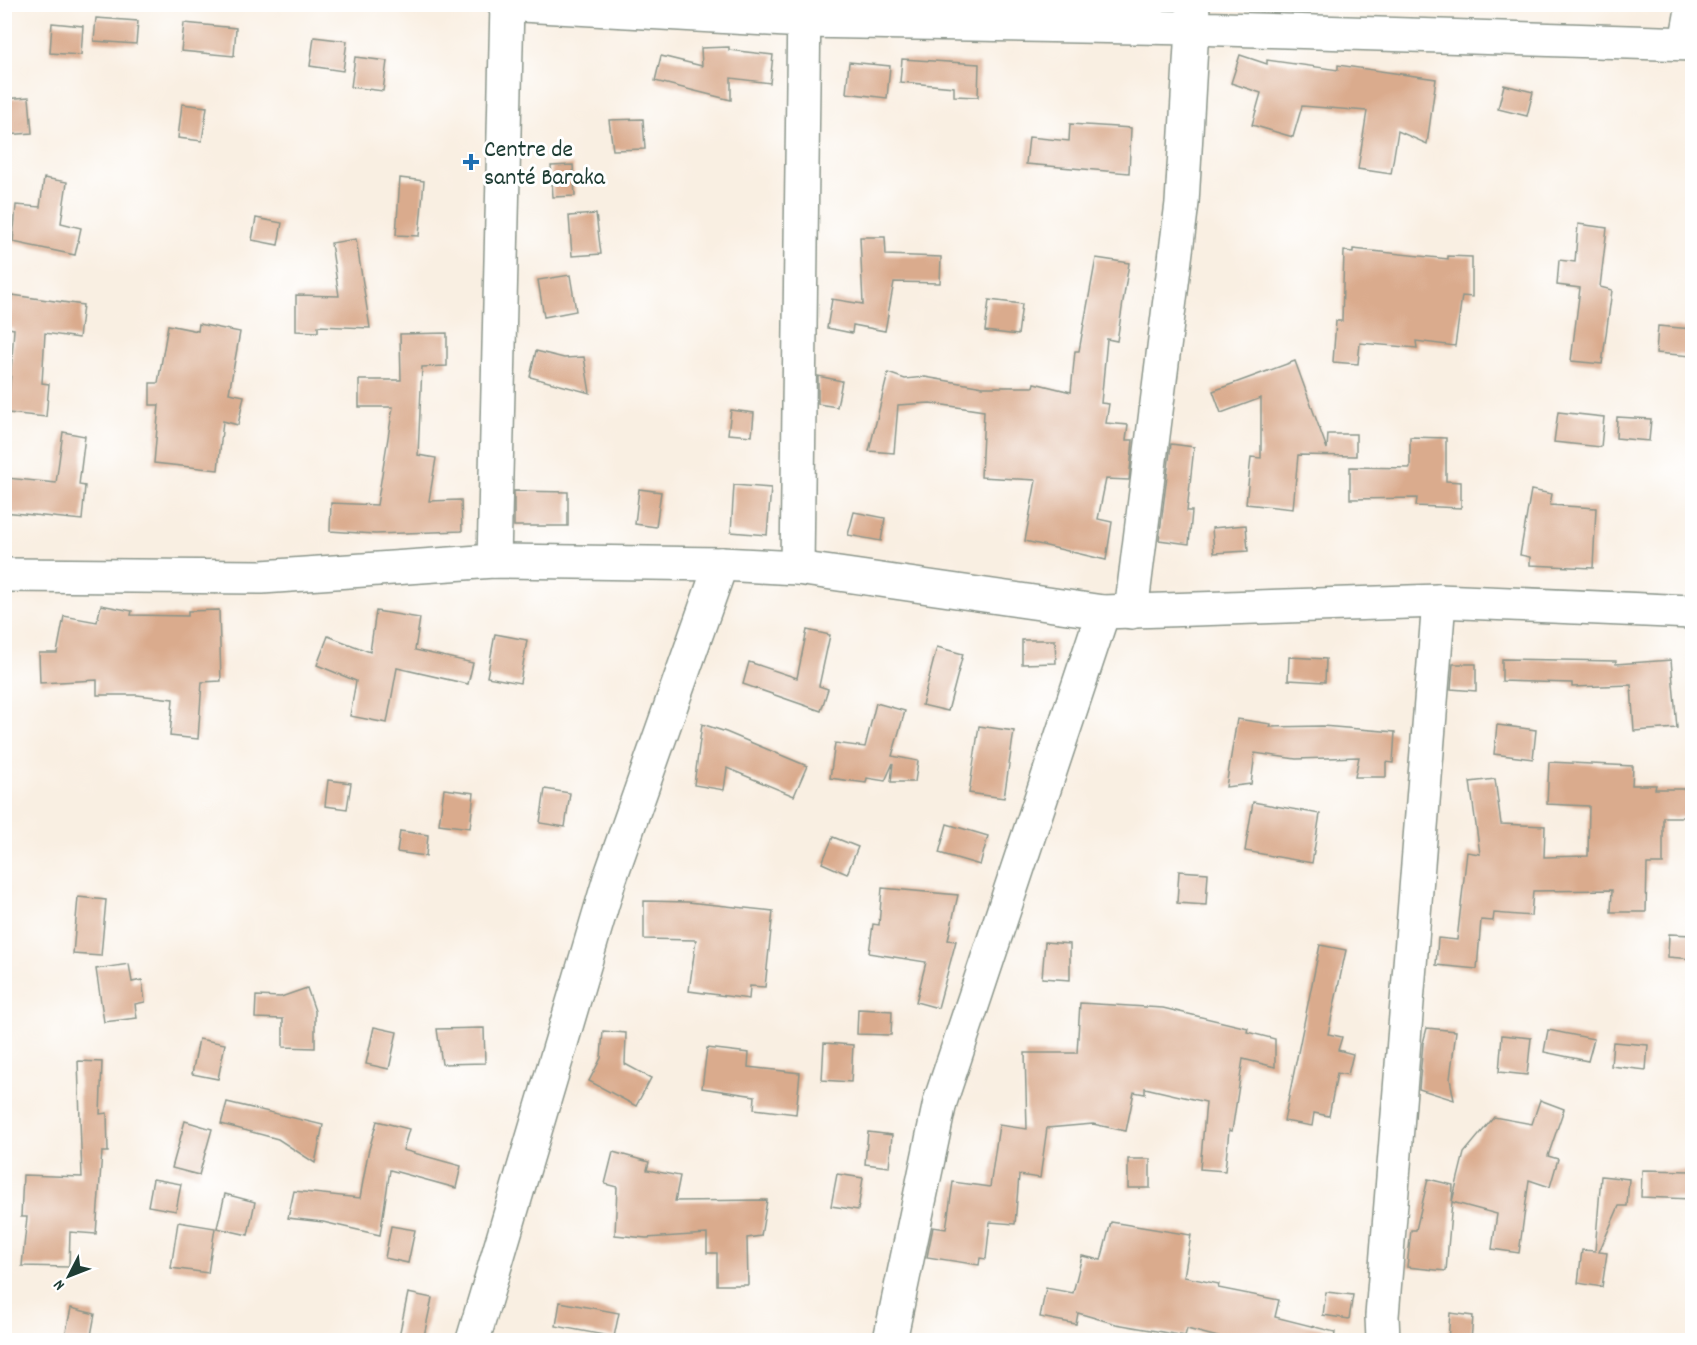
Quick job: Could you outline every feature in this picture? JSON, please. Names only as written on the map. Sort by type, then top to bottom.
[{"type":"street","points":[[494,561],[506,5],[804,13],[1193,16],[1689,44],[1692,10]]},
{"type":"street","points":[[797,568],[804,13]]},
{"type":"street","points":[[890,1341],[940,1102],[1117,612],[1182,203],[1193,16]]},
{"type":"street","points":[[4,576],[262,577],[494,561],[721,564],[797,568],[1117,612],[1439,601],[1692,612]]},
{"type":"street","points":[[473,1341],[610,878],[721,564]]},
{"type":"street","points":[[1383,1341],[1382,1316],[1439,601]]},
{"type":"building","points":[[96,18],[138,21],[136,44],[94,41]]},
{"type":"building","points":[[52,23],[83,26],[81,55],[50,53]]},
{"type":"building","points":[[184,23],[236,28],[234,56],[181,51]]},
{"type":"building","points":[[314,37],[347,41],[343,71],[310,66]]},
{"type":"building","points":[[729,47],[729,50],[773,55],[770,83],[731,78],[731,100],[655,81],[661,56],[702,66],[701,48]]},
{"type":"building","points":[[1240,55],[1267,64],[1267,60],[1338,70],[1338,65],[1436,79],[1427,144],[1398,131],[1391,174],[1358,169],[1367,111],[1302,106],[1293,137],[1252,125],[1261,93],[1231,83]]},
{"type":"building","points":[[355,57],[387,61],[383,91],[351,87]]},
{"type":"building","points":[[902,59],[979,64],[978,97],[954,96],[954,87],[900,82]]},
{"type":"building","points":[[849,62],[890,66],[887,98],[846,93]]},
{"type":"building","points":[[1504,85],[1533,92],[1527,116],[1498,109]]},
{"type":"building","points":[[29,97],[32,133],[6,135],[4,99]]},
{"type":"building","points":[[182,104],[207,107],[202,141],[178,138]]},
{"type":"building","points":[[643,119],[645,149],[613,150],[609,120]]},
{"type":"building","points":[[1070,124],[1131,128],[1129,173],[1026,164],[1029,137],[1069,141]]},
{"type":"building","points":[[573,165],[575,196],[553,197],[551,166]]},
{"type":"building","points":[[44,178],[67,182],[61,223],[81,228],[75,255],[13,242],[16,205],[40,207]]},
{"type":"building","points":[[400,178],[424,181],[419,236],[396,235]]},
{"type":"building","points":[[596,214],[601,254],[572,256],[569,216]]},
{"type":"building","points":[[256,218],[282,223],[278,245],[252,240]]},
{"type":"building","points":[[1578,224],[1607,228],[1600,287],[1612,290],[1602,364],[1571,361],[1580,288],[1557,285],[1559,260],[1575,262]]},
{"type":"building","points":[[860,237],[885,237],[886,255],[941,257],[940,283],[894,282],[885,331],[853,325],[852,333],[827,328],[832,299],[863,304]]},
{"type":"building","points":[[356,239],[370,328],[318,326],[318,332],[296,331],[296,295],[339,296],[331,243]]},
{"type":"building","points":[[1353,249],[1448,259],[1448,256],[1472,257],[1472,297],[1462,296],[1455,346],[1416,341],[1417,348],[1360,343],[1358,364],[1333,362],[1336,321],[1342,321],[1344,251],[1353,252]]},
{"type":"building","points":[[1096,258],[1129,263],[1117,341],[1107,339],[1101,403],[1109,404],[1106,423],[1128,425],[1126,440],[1133,440],[1129,480],[1106,479],[1098,519],[1112,522],[1106,560],[1025,541],[1036,480],[981,477],[984,411],[930,403],[898,405],[894,453],[869,451],[888,373],[905,379],[925,377],[983,387],[1033,387],[1034,383],[1071,392],[1075,351],[1079,351]]},
{"type":"building","points":[[570,275],[576,311],[544,317],[538,280]]},
{"type":"building","points":[[12,295],[83,305],[79,338],[45,333],[42,383],[49,384],[46,417],[8,413],[14,329],[8,328]]},
{"type":"building","points":[[989,300],[1022,304],[1018,335],[985,331]]},
{"type":"building","points":[[199,324],[240,332],[229,393],[244,396],[238,425],[223,421],[218,470],[154,463],[159,405],[150,405],[150,383],[158,383],[168,325],[198,331]]},
{"type":"building","points":[[1658,326],[1692,329],[1692,356],[1656,353]]},
{"type":"building","points":[[447,333],[447,366],[422,367],[418,455],[436,458],[429,501],[461,500],[462,531],[375,534],[330,531],[331,503],[377,505],[393,407],[359,407],[359,380],[401,380],[400,334]]},
{"type":"building","points":[[536,351],[564,358],[584,357],[590,393],[530,377]]},
{"type":"building","points":[[1295,361],[1327,449],[1328,434],[1356,434],[1356,456],[1298,455],[1293,509],[1246,504],[1251,457],[1261,458],[1261,398],[1221,413],[1213,391]]},
{"type":"building","points":[[818,376],[842,381],[837,407],[818,404]]},
{"type":"building","points":[[731,410],[754,413],[752,436],[728,434]]},
{"type":"building","points":[[1558,412],[1604,417],[1601,447],[1554,442]]},
{"type":"building","points":[[1617,417],[1651,419],[1649,441],[1616,438]]},
{"type":"building","points":[[63,432],[85,436],[79,485],[85,486],[82,520],[4,512],[7,478],[56,483]]},
{"type":"building","points":[[1410,437],[1446,438],[1446,481],[1461,482],[1461,508],[1416,506],[1417,498],[1350,499],[1350,467],[1410,468]]},
{"type":"building","points":[[1171,444],[1194,447],[1187,511],[1192,511],[1189,544],[1159,540]]},
{"type":"building","points":[[734,485],[771,488],[767,535],[731,532]]},
{"type":"building","points":[[639,489],[661,492],[656,527],[635,524]]},
{"type":"building","points":[[1531,490],[1552,494],[1550,505],[1596,508],[1593,568],[1530,565],[1530,557],[1520,555]]},
{"type":"building","points":[[514,491],[568,492],[568,526],[514,526]]},
{"type":"building","points":[[854,512],[885,518],[881,541],[848,535]]},
{"type":"building","points":[[1246,525],[1248,551],[1214,553],[1212,528]]},
{"type":"building","points":[[101,605],[132,611],[131,615],[188,616],[188,611],[219,610],[221,681],[202,682],[198,739],[170,736],[173,699],[137,695],[97,695],[97,680],[40,683],[39,653],[57,653],[64,616],[97,622]]},
{"type":"building","points":[[376,611],[420,618],[415,650],[473,663],[468,684],[397,668],[387,723],[350,716],[356,681],[317,665],[328,636],[370,652]]},
{"type":"building","points":[[807,630],[830,635],[819,686],[828,689],[821,711],[743,684],[749,662],[797,678]]},
{"type":"building","points":[[495,634],[527,640],[520,683],[487,677]]},
{"type":"building","points":[[1022,640],[1055,640],[1056,663],[1022,664]]},
{"type":"building","points":[[937,647],[963,654],[948,711],[922,705]]},
{"type":"building","points":[[1289,657],[1326,659],[1325,682],[1288,680]]},
{"type":"building","points":[[1502,659],[1616,661],[1616,664],[1671,660],[1677,728],[1634,731],[1631,685],[1572,687],[1572,683],[1502,681]]},
{"type":"building","points":[[1453,664],[1476,664],[1476,691],[1451,689]]},
{"type":"building","points":[[876,703],[905,711],[892,756],[918,761],[915,782],[891,782],[893,763],[885,781],[867,778],[866,783],[830,778],[835,743],[865,747]]},
{"type":"building","points":[[1237,719],[1271,724],[1270,727],[1322,726],[1395,732],[1393,763],[1386,762],[1386,777],[1355,777],[1359,757],[1296,759],[1255,753],[1251,784],[1226,787]]},
{"type":"building","points":[[702,724],[807,766],[794,796],[727,768],[724,790],[694,785]]},
{"type":"building","points":[[1497,725],[1536,730],[1533,759],[1494,754]]},
{"type":"building","points":[[979,726],[1014,731],[1004,798],[969,793]]},
{"type":"building","points":[[1549,762],[1633,766],[1632,785],[1656,785],[1655,789],[1692,789],[1692,817],[1663,817],[1663,864],[1647,864],[1646,912],[1611,912],[1612,890],[1533,891],[1531,916],[1494,913],[1493,921],[1481,920],[1477,969],[1436,965],[1438,938],[1457,940],[1467,852],[1480,854],[1470,782],[1495,779],[1501,824],[1545,826],[1544,857],[1588,856],[1589,806],[1547,804]]},
{"type":"building","points":[[328,780],[351,783],[347,809],[325,806]]},
{"type":"building","points":[[444,789],[474,793],[470,828],[439,824]]},
{"type":"building","points":[[545,789],[570,793],[565,827],[540,823]]},
{"type":"building","points":[[1253,802],[1320,814],[1312,863],[1245,851]]},
{"type":"building","points":[[947,824],[988,836],[980,865],[939,853]]},
{"type":"building","points":[[400,831],[428,835],[426,856],[397,852]]},
{"type":"building","points":[[833,837],[858,847],[847,874],[822,863]]},
{"type":"building","points":[[1179,871],[1208,873],[1206,905],[1177,903]]},
{"type":"building","points":[[882,888],[958,895],[948,940],[956,941],[938,1008],[916,1002],[926,962],[869,953],[873,924],[879,925]]},
{"type":"building","points":[[78,897],[106,900],[101,956],[73,954]]},
{"type":"building","points":[[644,901],[688,902],[773,911],[765,987],[750,986],[749,999],[689,991],[696,940],[644,939]]},
{"type":"building","points":[[1669,934],[1692,935],[1692,959],[1668,957]]},
{"type":"building","points":[[1045,942],[1070,944],[1070,980],[1042,978]]},
{"type":"building","points":[[1320,945],[1346,950],[1328,1034],[1342,1037],[1338,1050],[1353,1054],[1348,1075],[1337,1073],[1329,1116],[1314,1113],[1312,1126],[1284,1121]]},
{"type":"building","points":[[129,964],[132,982],[142,980],[145,1002],[135,1004],[137,1018],[104,1022],[96,969]]},
{"type":"building","points":[[307,988],[315,1011],[315,1048],[283,1047],[283,1019],[255,1018],[256,996],[281,997]]},
{"type":"building","points":[[1080,1003],[1163,1008],[1248,1028],[1247,1032],[1275,1039],[1275,1067],[1243,1059],[1232,1131],[1229,1130],[1225,1171],[1200,1169],[1206,1102],[1145,1088],[1145,1094],[1134,1092],[1126,1131],[1093,1124],[1047,1128],[1040,1178],[1019,1175],[1015,1224],[990,1222],[986,1259],[980,1258],[979,1265],[927,1257],[933,1227],[946,1229],[953,1182],[990,1187],[999,1125],[1027,1129],[1025,1053],[1077,1053]]},
{"type":"building","points":[[858,1009],[892,1011],[891,1035],[857,1034]]},
{"type":"building","points":[[374,1027],[397,1032],[389,1069],[366,1064]]},
{"type":"building","points":[[484,1028],[485,1063],[442,1064],[437,1029]]},
{"type":"building","points":[[1427,1028],[1456,1031],[1450,1079],[1454,1100],[1419,1089],[1423,1043]]},
{"type":"building","points":[[1548,1030],[1594,1039],[1588,1061],[1544,1052]]},
{"type":"building","points":[[603,1031],[626,1033],[625,1064],[651,1078],[636,1106],[589,1081],[601,1058]]},
{"type":"building","points":[[1502,1035],[1531,1038],[1527,1075],[1499,1072]]},
{"type":"building","points":[[199,1039],[225,1044],[218,1079],[192,1074]]},
{"type":"building","points":[[1613,1042],[1648,1045],[1646,1070],[1611,1066]]},
{"type":"building","points":[[824,1043],[853,1045],[851,1082],[822,1080]]},
{"type":"building","points":[[707,1048],[749,1053],[748,1067],[800,1073],[796,1114],[754,1109],[755,1096],[702,1088]]},
{"type":"building","points":[[78,1061],[102,1062],[100,1114],[107,1113],[108,1152],[102,1152],[96,1234],[70,1232],[69,1267],[22,1266],[27,1217],[21,1217],[23,1175],[82,1177]]},
{"type":"building","points":[[1540,1100],[1564,1109],[1548,1156],[1558,1159],[1550,1187],[1529,1180],[1519,1253],[1492,1249],[1497,1214],[1452,1202],[1464,1153],[1494,1117],[1532,1124]]},
{"type":"building","points":[[227,1102],[323,1125],[315,1163],[278,1139],[221,1124]]},
{"type":"building","points":[[185,1121],[212,1129],[199,1175],[172,1168]]},
{"type":"building","points":[[377,1121],[409,1129],[403,1150],[461,1166],[456,1188],[390,1170],[380,1235],[323,1222],[288,1218],[294,1191],[360,1198],[368,1153]]},
{"type":"building","points":[[868,1132],[892,1135],[889,1167],[865,1164]]},
{"type":"building","points":[[613,1152],[649,1162],[647,1170],[680,1176],[675,1201],[767,1200],[761,1236],[747,1238],[748,1285],[717,1285],[717,1253],[707,1253],[707,1234],[646,1238],[615,1235],[617,1187],[605,1184]]},
{"type":"building","points":[[1128,1159],[1150,1159],[1150,1188],[1128,1188]]},
{"type":"building","points":[[1642,1170],[1692,1171],[1692,1199],[1641,1197]]},
{"type":"building","points":[[837,1174],[863,1178],[858,1210],[831,1206]]},
{"type":"building","points":[[1601,1176],[1629,1179],[1627,1206],[1619,1206],[1599,1252],[1607,1253],[1602,1287],[1578,1283],[1582,1250],[1595,1251]]},
{"type":"building","points":[[153,1179],[181,1184],[176,1211],[148,1206]]},
{"type":"building","points":[[1428,1179],[1453,1185],[1446,1271],[1407,1267],[1411,1230],[1416,1230]]},
{"type":"building","points":[[225,1194],[255,1202],[248,1235],[217,1228]]},
{"type":"building","points":[[178,1222],[215,1228],[208,1273],[171,1268]]},
{"type":"building","points":[[1111,1222],[1191,1235],[1184,1277],[1219,1284],[1218,1288],[1279,1300],[1275,1317],[1335,1332],[1334,1341],[1233,1341],[1187,1329],[1185,1336],[1116,1324],[1078,1313],[1076,1324],[1040,1317],[1046,1288],[1073,1293],[1082,1256],[1101,1260]]},
{"type":"building","points":[[391,1226],[415,1230],[408,1263],[385,1258]]},
{"type":"building","points":[[1326,1292],[1353,1295],[1349,1319],[1323,1315]]},
{"type":"building","points":[[408,1293],[432,1298],[423,1341],[398,1341]]},
{"type":"building","points":[[560,1302],[619,1313],[614,1337],[556,1326]]},
{"type":"building","points":[[71,1308],[95,1314],[90,1341],[64,1341]]},
{"type":"building","points":[[1450,1313],[1473,1316],[1471,1341],[1448,1341]]},
{"type":"place","name":"Centre de santé Baraka","points":[[471,162]]}]
